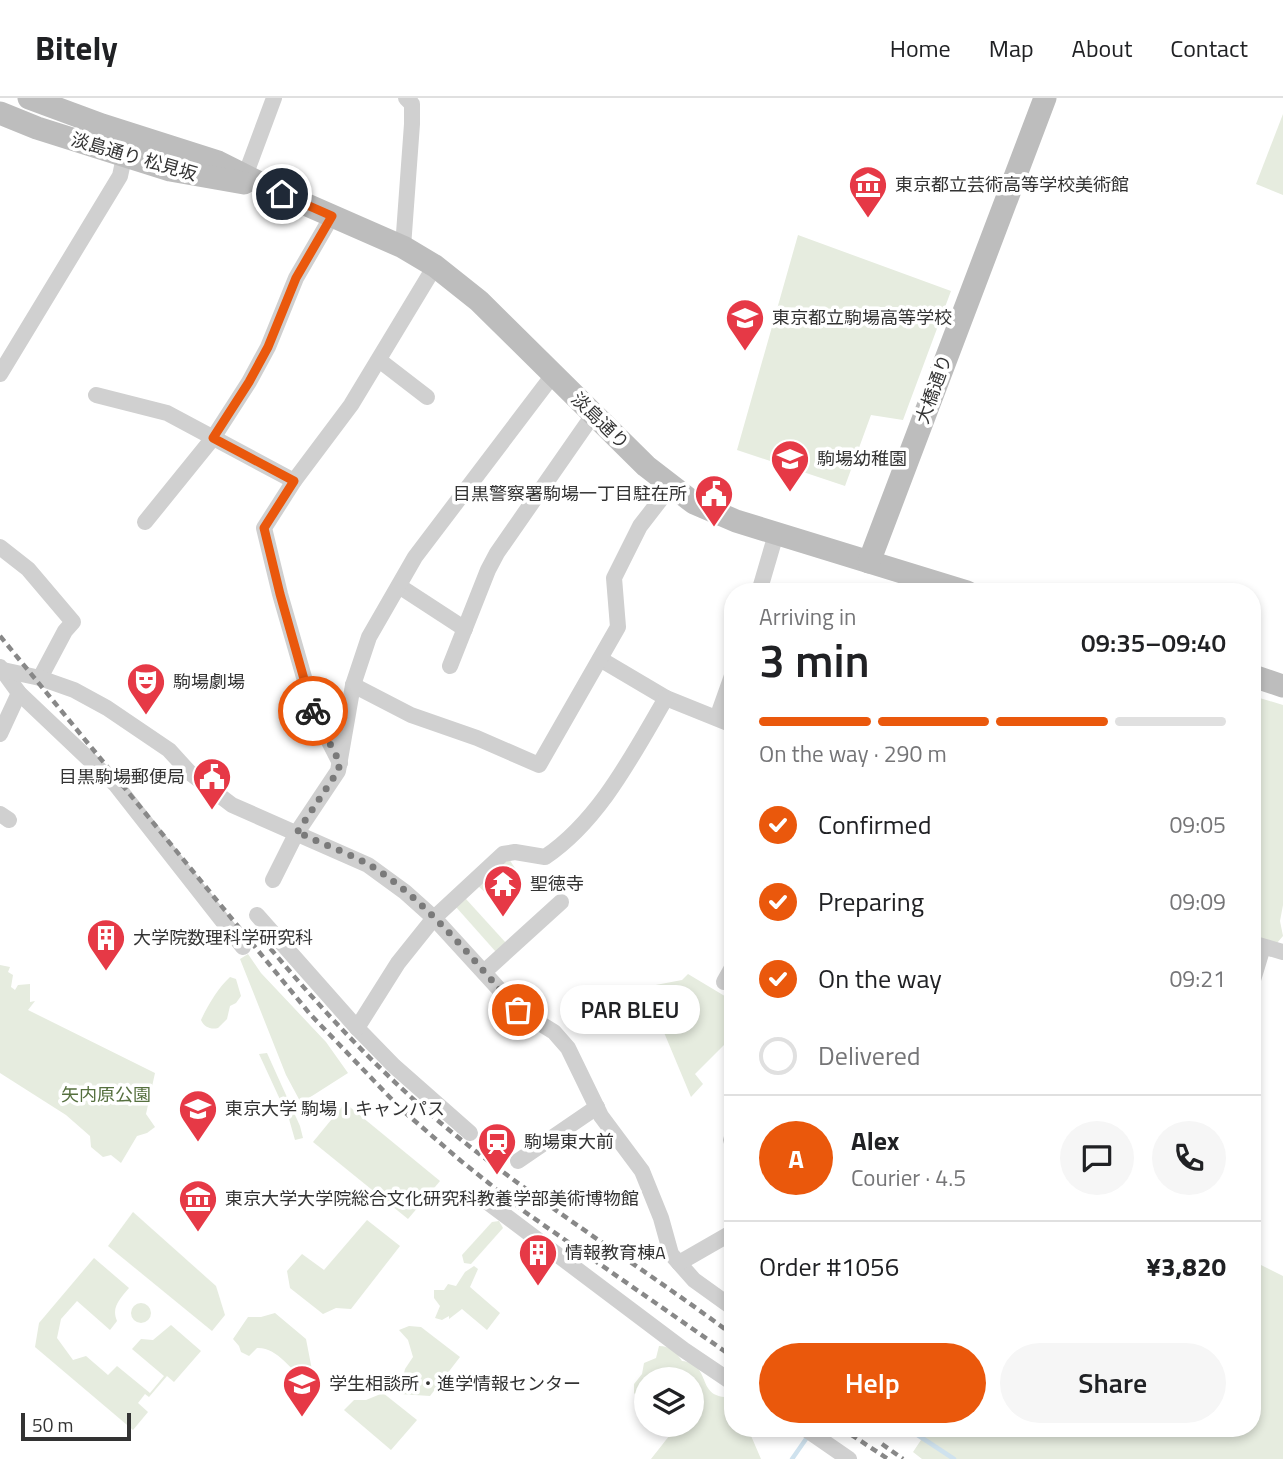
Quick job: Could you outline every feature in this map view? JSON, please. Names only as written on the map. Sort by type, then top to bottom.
[{"type":"main road","name":"淡島通り 松見坂","points":[[29,98],[206,158],[268,188]]},
{"type":"main road","name":"大橋通り","points":[[869,562],[1045,98]]},
{"type":"main road","name":"淡島通り 松見坂","points":[[0,114],[170,170],[268,188]]},
{"type":"main road","name":"淡島通り","points":[[268,188],[403,247],[435,266],[479,302],[646,466],[694,503],[776,534],[938,583]]},
{"type":"main road","points":[[1261,679],[1283,686]]},
{"type":"street","points":[[245,176],[274,98]]},
{"type":"street","points":[[403,247],[413,109],[406,98]]},
{"type":"street","points":[[0,374],[120,176],[129,133]]},
{"type":"street","points":[[145,522],[213,438],[249,382],[268,347],[296,278],[332,216]]},
{"type":"street","points":[[340,763],[314,712],[264,528],[294,481],[351,405],[435,266]]},
{"type":"street","points":[[379,360],[427,397]]},
{"type":"street","points":[[273,880],[296,834],[338,771],[354,685],[369,637],[415,557],[553,375]]},
{"type":"street","points":[[96,395],[167,413],[294,481]]},
{"type":"street","points":[[450,666],[497,553],[593,415]]},
{"type":"street","points":[[354,685],[411,715],[477,738],[539,765],[618,627],[614,578],[640,526],[671,486]]},
{"type":"street","points":[[762,583],[776,534]]},
{"type":"street","points":[[0,547],[28,569],[72,622],[40,678]]},
{"type":"street","points":[[399,586],[466,628]]},
{"type":"street","points":[[600,659],[666,698],[724,721]]},
{"type":"street","points":[[1,668],[74,690],[107,708],[169,750],[190,773],[232,805],[368,864],[405,892],[433,918],[518,1010],[554,1032],[568,1048],[597,1107],[642,1171],[661,1218],[671,1254],[694,1280],[724,1302]]},
{"type":"street","points":[[1,668],[19,693],[116,785],[243,947]]},
{"type":"street","points":[[0,734],[19,693]]},
{"type":"street","points":[[357,1028],[398,962],[433,918],[503,855],[515,852],[545,857],[582,827],[632,756],[666,698]]},
{"type":"street","points":[[717,718],[724,698]]},
{"type":"street","points":[[484,972],[561,902]]},
{"type":"street","points":[[257,915],[394,1066],[470,1133]]},
{"type":"street","points":[[1261,946],[1283,952]]},
{"type":"street","points":[[518,1161],[597,1107]]},
{"type":"street","points":[[486,1200],[673,1342],[724,1376]]},
{"type":"street","points":[[678,1263],[724,1238]]},
{"type":"street","points":[[817,1437],[849,1459]]},
{"type":"green space","points":[[1283,114],[1283,195],[1256,184]]},
{"type":"green space","points":[[798,235],[951,291],[903,420],[871,415],[845,486],[737,450]]},
{"type":"green space","points":[[1261,698],[1283,705],[1283,905],[1280,921],[1283,936],[1277,943],[1261,938]]},
{"type":"green space","points":[[509,859],[522,879],[495,901],[478,886]]},
{"type":"green space","points":[[466,899],[506,943],[496,952],[456,907]]},
{"type":"green space","points":[[248,954],[261,973],[326,1042],[348,1073],[301,1103],[286,1075],[240,959]]},
{"type":"green space","name":"矢内原公園","points":[[0,965],[10,967],[8,972],[13,975],[11,987],[15,990],[18,985],[30,984],[30,1002],[35,1001],[28,1010],[155,1073],[146,1114],[155,1127],[137,1136],[121,1163],[111,1155],[103,1157],[91,1147],[90,1136],[66,1115],[0,1073]]},
{"type":"green space","points":[[688,974],[724,996],[724,1045],[695,1074],[703,1084],[691,1097],[645,987],[682,980]]},
{"type":"green space","points":[[230,977],[236,979],[241,996],[230,1006],[227,1019],[213,1029],[201,1020],[221,986]]},
{"type":"green space","points":[[267,1053],[303,1138],[295,1140],[289,1119],[259,1054]]},
{"type":"green space","points":[[345,1103],[440,1181],[408,1219],[313,1142]]},
{"type":"green space","points":[[133,1212],[216,1286],[225,1315],[212,1331],[108,1246]]},
{"type":"green space","points":[[367,1220],[400,1246],[351,1309],[336,1308],[323,1314],[290,1288],[287,1271],[302,1254],[324,1270]]},
{"type":"green space","points":[[499,1221],[503,1228],[471,1264],[464,1263],[462,1255],[492,1222]]},
{"type":"green space","points":[[94,1258],[129,1288],[117,1303],[117,1321],[110,1330],[77,1301],[61,1319],[57,1338],[73,1360],[86,1356],[108,1375],[117,1366],[150,1393],[164,1376],[132,1349],[141,1339],[153,1340],[171,1325],[201,1351],[174,1382],[167,1376],[149,1397],[145,1394],[138,1403],[148,1412],[133,1430],[35,1347],[39,1323]]},
{"type":"green space","points":[[1261,1265],[1283,1276],[1283,1459],[922,1459],[913,1452],[923,1437],[1261,1437]]},
{"type":"green space","points":[[474,1266],[478,1269],[470,1287],[500,1313],[487,1330],[462,1309],[449,1319],[449,1316],[442,1320],[435,1318],[440,1306],[434,1298],[434,1290],[444,1290],[448,1284],[456,1286],[465,1272]]},
{"type":"green space","points":[[137,1303],[145,1303],[151,1313],[145,1323],[137,1323],[131,1317],[131,1309]]},
{"type":"green space","points":[[275,1313],[306,1339],[313,1375],[310,1380],[301,1377],[271,1351],[257,1348],[249,1356],[241,1352],[233,1339],[248,1317]]},
{"type":"green space","points":[[409,1326],[421,1327],[460,1357],[430,1396],[399,1394],[405,1369],[413,1357],[408,1340],[399,1330]]},
{"type":"green space","points":[[659,1346],[663,1346],[670,1348],[682,1361],[697,1367],[643,1367],[644,1363],[656,1358]]},
{"type":"green space","points":[[704,1379],[712,1392],[724,1397],[724,1437],[752,1437],[761,1459],[651,1459],[668,1437],[704,1437]]},
{"type":"green space","points":[[383,1393],[417,1420],[391,1450],[344,1410],[354,1400],[366,1400]]},
{"type":"waterway","points":[[921,1437],[954,1459]]},
{"type":"waterway","points":[[792,1459],[806,1439]]},
{"type":"railway","points":[[0,636],[310,1014],[401,1109],[525,1212],[724,1351]]},
{"type":"railway","points":[[255,930],[301,985],[350,1037],[400,1087],[454,1134],[522,1186],[724,1328]]},
{"type":"railway","points":[[855,1437],[888,1459]]},
{"type":"railway","points":[[882,1444],[903,1459]]},
{"type":"way so far","points":[[313,711],[340,763],[338,771],[296,834],[304,835],[368,864],[405,892],[433,918],[518,1010]]},
{"type":"place","name":"東京都立芸術高等学校美術館","points":[[868,219]]},
{"type":"place","name":"東京都立駒場高等学校","points":[[745,352]]},
{"type":"place","name":"駒場幼稚園","points":[[790,493]]},
{"type":"place","name":"目黒警察署駒場一丁目駐在所","points":[[714,528]]},
{"type":"place","name":"駒場劇場","points":[[146,716]]},
{"type":"place","name":"目黒駒場郵便局","points":[[212,811]]},
{"type":"place","name":"聖徳寺","points":[[503,918]]},
{"type":"place","name":"大学院数理科学研究科","points":[[106,972]]},
{"type":"place","name":"PAR BLEU","points":[[518,1010]]},
{"type":"place","name":"東京大学 駒場Ⅰキャンパス","points":[[198,1143]]},
{"type":"place","name":"駒場東大前","points":[[497,1176]]},
{"type":"place","name":"東京大学大学院総合文化研究科教養学部美術博物館","points":[[198,1233]]},
{"type":"place","name":"情報教育棟A","points":[[538,1287]]},
{"type":"place","name":"学生相談所・進学情報センター","points":[[302,1418]]},
{"type":"route","points":[[282,194],[332,216],[296,278],[268,347],[213,438],[294,481],[264,528],[313,711]]}]
